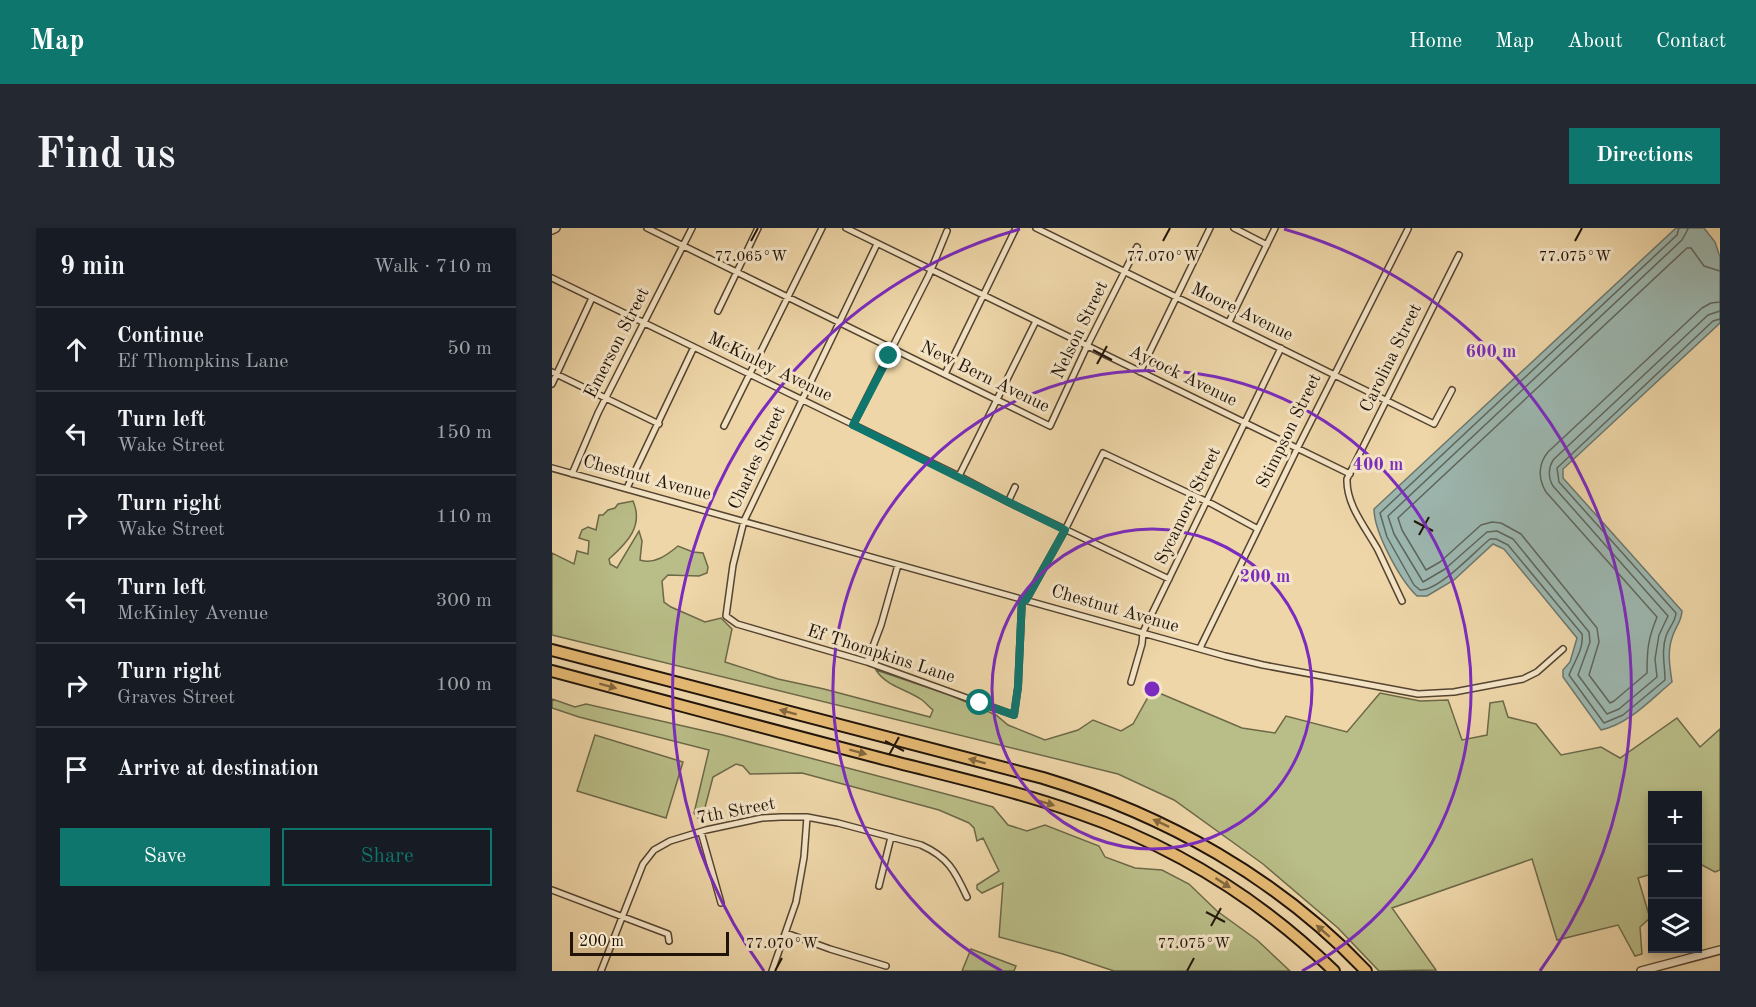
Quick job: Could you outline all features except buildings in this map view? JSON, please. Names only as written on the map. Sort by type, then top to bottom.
[{"type":"highway","points":[[552,650],[1043,778],[1109,800],[1171,828],[1239,867],[1311,920],[1366,971]]},
{"type":"highway","points":[[552,671],[1022,796],[1106,823],[1158,846],[1218,879],[1281,924],[1334,971]]},
{"type":"street","points":[[552,230],[556,228]]},
{"type":"street","name":"New Bern Avenue","points":[[647,228],[1050,426]]},
{"type":"street","name":"Emerson Street","points":[[572,474],[606,399],[692,228]]},
{"type":"street","points":[[718,311],[758,228]]},
{"type":"street","points":[[724,426],[822,228]]},
{"type":"street","name":"Aycock Avenue","points":[[846,228],[1350,474]]},
{"type":"street","points":[[945,374],[1016,228]]},
{"type":"street","name":"Moore Avenue","points":[[1036,228],[1434,424],[1452,390]]},
{"type":"street","points":[[1140,372],[1210,228]]},
{"type":"street","points":[[1234,228],[1267,245]]},
{"type":"street","points":[[1229,322],[1275,228]]},
{"type":"street","name":"Stimpson Street","points":[[1200,648],[1334,374],[1408,229]]},
{"type":"street","points":[[853,425],[893,349],[947,231]]},
{"type":"street","name":"Charles Street","points":[[737,624],[726,616],[733,565],[744,521],[877,244]]},
{"type":"street","name":"Nelson Street","points":[[1050,426],[1137,247]]},
{"type":"street","name":"Carolina Street","points":[[1350,474],[1458,255]]},
{"type":"street","name":"McKinley Avenue","points":[[552,278],[1169,579]]},
{"type":"street","points":[[552,384],[554,373],[592,298]]},
{"type":"street","points":[[959,476],[1036,321]]},
{"type":"street","points":[[627,488],[694,347]]},
{"type":"street","name":"Sycamore Street","points":[[1131,682],[1142,644],[1143,632],[1281,348]]},
{"type":"street","points":[[554,373],[659,424]]},
{"type":"street","points":[[1024,600],[1065,530],[1103,453],[1207,501],[1258,529]]},
{"type":"street","name":"Chestnut Avenue","points":[[552,468],[1273,668],[1424,694],[1454,692],[1523,679],[1537,672],[1563,649]]},
{"type":"street","points":[[1350,474],[1347,479],[1347,488],[1353,506],[1379,552],[1402,601]]},
{"type":"street","points":[[1008,502],[1015,488]]},
{"type":"street","points":[[867,662],[881,625],[898,565]]},
{"type":"street","name":"Ef Thompkins Lane","points":[[737,624],[867,662],[1014,715],[1024,600]]},
{"type":"street","points":[[772,971],[796,902],[801,879],[807,817]]},
{"type":"street","name":"7th Street","points":[[601,971],[642,864],[654,850],[670,841],[762,818],[807,817],[838,822],[921,845],[947,861],[967,897]]},
{"type":"street","points":[[701,832],[721,903]]},
{"type":"street","points":[[879,886],[891,837]]},
{"type":"street","points":[[552,890],[668,934],[669,941]]},
{"type":"street","points":[[786,933],[886,966]]},
{"type":"street","points":[[1641,971],[1720,950]]},
{"type":"green space","points":[[633,501],[636,510],[635,526],[622,547],[609,559],[610,564],[617,568],[639,531],[642,541],[640,560],[655,560],[678,546],[703,553],[708,567],[707,573],[699,576],[668,575],[662,581],[664,602],[705,622],[721,618],[732,629],[725,662],[778,679],[930,717],[933,710],[923,701],[891,684],[876,670],[950,695],[996,715],[1008,725],[1045,740],[1078,730],[1093,720],[1121,731],[1133,724],[1152,690],[1242,728],[1275,733],[1286,716],[1347,732],[1380,693],[1420,701],[1448,700],[1462,740],[1487,735],[1490,703],[1503,701],[1508,717],[1536,724],[1561,755],[1601,747],[1620,758],[1677,718],[1700,747],[1720,729],[1720,870],[1715,872],[1702,865],[1702,791],[1648,791],[1648,875],[1638,878],[1648,911],[1648,920],[1640,927],[1642,954],[1635,956],[1618,925],[1557,940],[1532,859],[1392,908],[1436,970],[1379,971],[1338,928],[1263,864],[1174,800],[1118,774],[552,635],[552,553],[574,564],[577,551],[588,554],[589,541],[579,538],[582,530],[588,527],[596,530],[599,515],[603,515],[618,504]]},
{"type":"green space","points":[[552,699],[575,707],[586,704],[723,735],[961,798],[993,807],[1008,825],[1027,831],[1045,825],[1099,846],[1105,857],[1135,868],[1162,870],[1189,884],[1217,911],[1257,940],[1290,971],[1114,971],[1063,954],[999,937],[1003,883],[982,893],[977,889],[977,885],[999,871],[983,838],[977,841],[974,828],[969,823],[939,810],[802,773],[750,774],[743,766],[736,764],[713,777],[703,815],[698,818],[694,813],[709,750],[579,717],[552,708]]},
{"type":"green space","points":[[595,735],[683,762],[666,818],[577,791]]},
{"type":"green space","points":[[971,949],[1016,966],[1014,971],[962,971]]},
{"type":"water","points":[[1676,228],[1704,228],[1715,242],[1720,257],[1720,323],[1563,469],[1563,478],[1682,611],[1670,643],[1669,660],[1672,682],[1630,717],[1601,730],[1563,677],[1563,670],[1570,662],[1577,638],[1504,549],[1493,544],[1454,580],[1427,596],[1417,596],[1403,579],[1389,555],[1378,530],[1374,509]]},
{"type":"route","points":[[889,356],[853,425],[1065,530],[1026,600],[1022,599],[1018,687],[1014,715],[980,703]]}]
